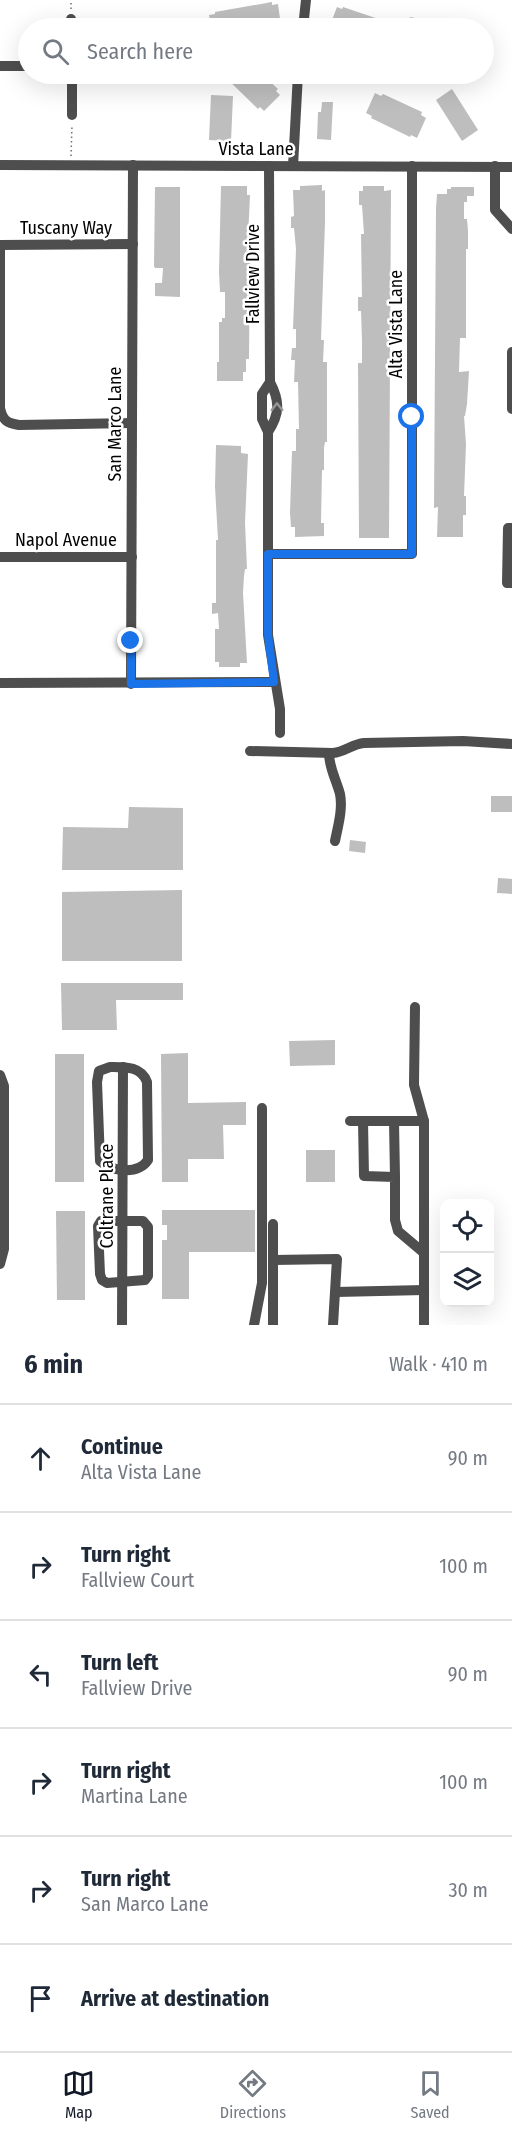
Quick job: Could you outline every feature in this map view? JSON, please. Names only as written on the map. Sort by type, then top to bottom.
[{"type":"street","points":[[304,18],[306,0]]},
{"type":"street","points":[[0,66],[18,66]]},
{"type":"street","points":[[72,84],[72,115]]},
{"type":"street","points":[[293,166],[297,84]]},
{"type":"street","name":"Vista Lane","points":[[0,165],[512,167]]},
{"type":"street","name":"San Marco Lane","points":[[131,684],[133,165]]},
{"type":"street","name":"Fallview Drive","points":[[269,166],[270,382],[262,394],[262,419],[268,432],[268,635],[280,709],[280,734]]},
{"type":"street","name":"Alta Vista Lane","points":[[268,554],[412,554],[412,166]]},
{"type":"street","points":[[495,166],[495,210],[512,229]]},
{"type":"street","name":"Tuscany Way","points":[[0,245],[133,244]]},
{"type":"street","points":[[0,245],[0,408],[3,418],[8,423],[20,425],[132,423]]},
{"type":"street","points":[[512,352],[512,409]]},
{"type":"street","points":[[512,528],[508,528],[507,583],[512,583]]},
{"type":"street","name":"Napol Avenue","points":[[0,557],[132,557]]},
{"type":"street","points":[[0,683],[274,682]]},
{"type":"street","points":[[250,751],[340,753],[355,744],[364,743],[463,741],[512,744]]},
{"type":"street","points":[[329,753],[330,770],[340,794],[341,811],[335,841]]},
{"type":"street","points":[[415,1007],[414,1085],[424,1121],[424,1325]]},
{"type":"street","points":[[123,1067],[139,1070],[144,1074],[147,1082],[148,1160],[137,1170],[124,1170],[104,1165],[99,1161],[97,1082],[99,1071],[103,1068],[123,1067]]},
{"type":"street","name":"Coltrane Place","points":[[122,1325],[123,1067]]},
{"type":"street","points":[[0,1075],[4,1086],[4,1249],[0,1264]]},
{"type":"street","points":[[254,1325],[262,1283],[262,1108]]},
{"type":"street","points":[[350,1121],[424,1121]]},
{"type":"street","points":[[363,1121],[364,1176],[395,1177]]},
{"type":"street","points":[[394,1121],[395,1220],[398,1231],[424,1253]]},
{"type":"street","points":[[101,1221],[123,1221],[143,1221],[148,1227],[148,1276],[145,1280],[107,1283],[99,1274],[98,1226],[101,1221]]},
{"type":"street","points":[[273,1224],[273,1325]]},
{"type":"street","points":[[273,1260],[337,1259],[333,1325]]},
{"type":"street","points":[[336,1292],[424,1290]]},
{"type":"path","points":[[71,165],[72,115]]},
{"type":"building","points":[[272,2],[272,5],[278,4],[280,18],[209,18],[209,15]]},
{"type":"building","points":[[337,7],[342,9],[343,7],[375,18],[333,18]]},
{"type":"building","points":[[232,84],[273,84],[278,89],[276,91],[280,95],[264,111],[260,107],[258,109]]},
{"type":"building","points":[[452,89],[478,130],[462,141],[436,100]]},
{"type":"building","points":[[375,93],[381,96],[383,94],[422,112],[421,115],[426,118],[417,138],[411,135],[410,137],[371,118],[372,116],[366,113]]},
{"type":"building","points":[[211,95],[233,96],[231,141],[209,140]]},
{"type":"building","points":[[322,102],[333,102],[331,140],[317,139],[318,112],[321,112]]},
{"type":"building","points":[[322,185],[322,191],[325,190],[325,222],[321,340],[324,340],[323,362],[327,362],[327,442],[324,448],[324,470],[322,470],[321,523],[324,523],[324,536],[295,537],[295,527],[291,527],[290,513],[292,451],[296,451],[296,429],[299,429],[298,382],[294,382],[295,360],[291,360],[292,348],[296,348],[296,329],[293,329],[296,249],[294,228],[291,228],[291,217],[294,216],[293,190],[300,190],[300,186]]},
{"type":"building","points":[[221,186],[247,186],[247,195],[250,195],[249,359],[246,359],[243,381],[217,381],[219,322],[225,318],[225,292],[220,292],[219,272]]},
{"type":"building","points":[[363,186],[384,186],[384,191],[391,190],[389,538],[359,538],[358,363],[362,363],[362,341],[358,297],[362,297],[361,234],[364,234],[359,191],[363,191]]},
{"type":"building","points":[[155,187],[180,187],[180,297],[155,296],[155,283],[162,283],[163,268],[154,266]]},
{"type":"building","points":[[474,187],[474,196],[467,196],[467,202],[464,202],[464,219],[467,219],[468,231],[466,338],[460,338],[459,372],[469,371],[464,416],[466,515],[463,515],[463,537],[437,537],[438,507],[434,508],[436,208],[437,194],[447,194],[447,189]]},
{"type":"building","points":[[216,445],[241,446],[241,453],[248,454],[245,523],[247,569],[245,569],[243,593],[247,663],[240,663],[240,667],[219,667],[219,662],[215,662],[215,629],[219,629],[218,613],[212,614],[212,603],[216,603],[216,540],[218,540],[215,487]]},
{"type":"building","points":[[491,796],[512,796],[512,812],[491,812]]},
{"type":"building","points":[[129,807],[183,808],[183,870],[62,870],[63,827],[128,828]]},
{"type":"building","points":[[350,840],[366,842],[365,853],[349,851]]},
{"type":"building","points":[[498,878],[512,879],[512,894],[497,893]]},
{"type":"building","points":[[182,890],[182,961],[62,961],[62,892]]},
{"type":"building","points":[[61,983],[183,983],[183,1000],[116,1000],[117,1030],[62,1030]]},
{"type":"building","points":[[335,1040],[335,1065],[290,1066],[289,1041]]},
{"type":"building","points":[[188,1053],[188,1103],[246,1102],[246,1125],[223,1125],[224,1159],[188,1159],[188,1182],[162,1182],[161,1054]]},
{"type":"building","points":[[55,1054],[84,1054],[84,1182],[55,1182]]},
{"type":"building","points":[[306,1150],[335,1150],[335,1182],[306,1182]]},
{"type":"building","points":[[162,1210],[255,1210],[255,1252],[189,1252],[189,1299],[162,1299],[162,1240],[167,1240],[167,1225],[162,1225]]},
{"type":"building","points":[[56,1211],[85,1211],[85,1300],[57,1300]]},
{"type":"route","points":[[131,641],[131,684],[274,682],[268,635],[268,554],[412,554],[412,417]]}]
